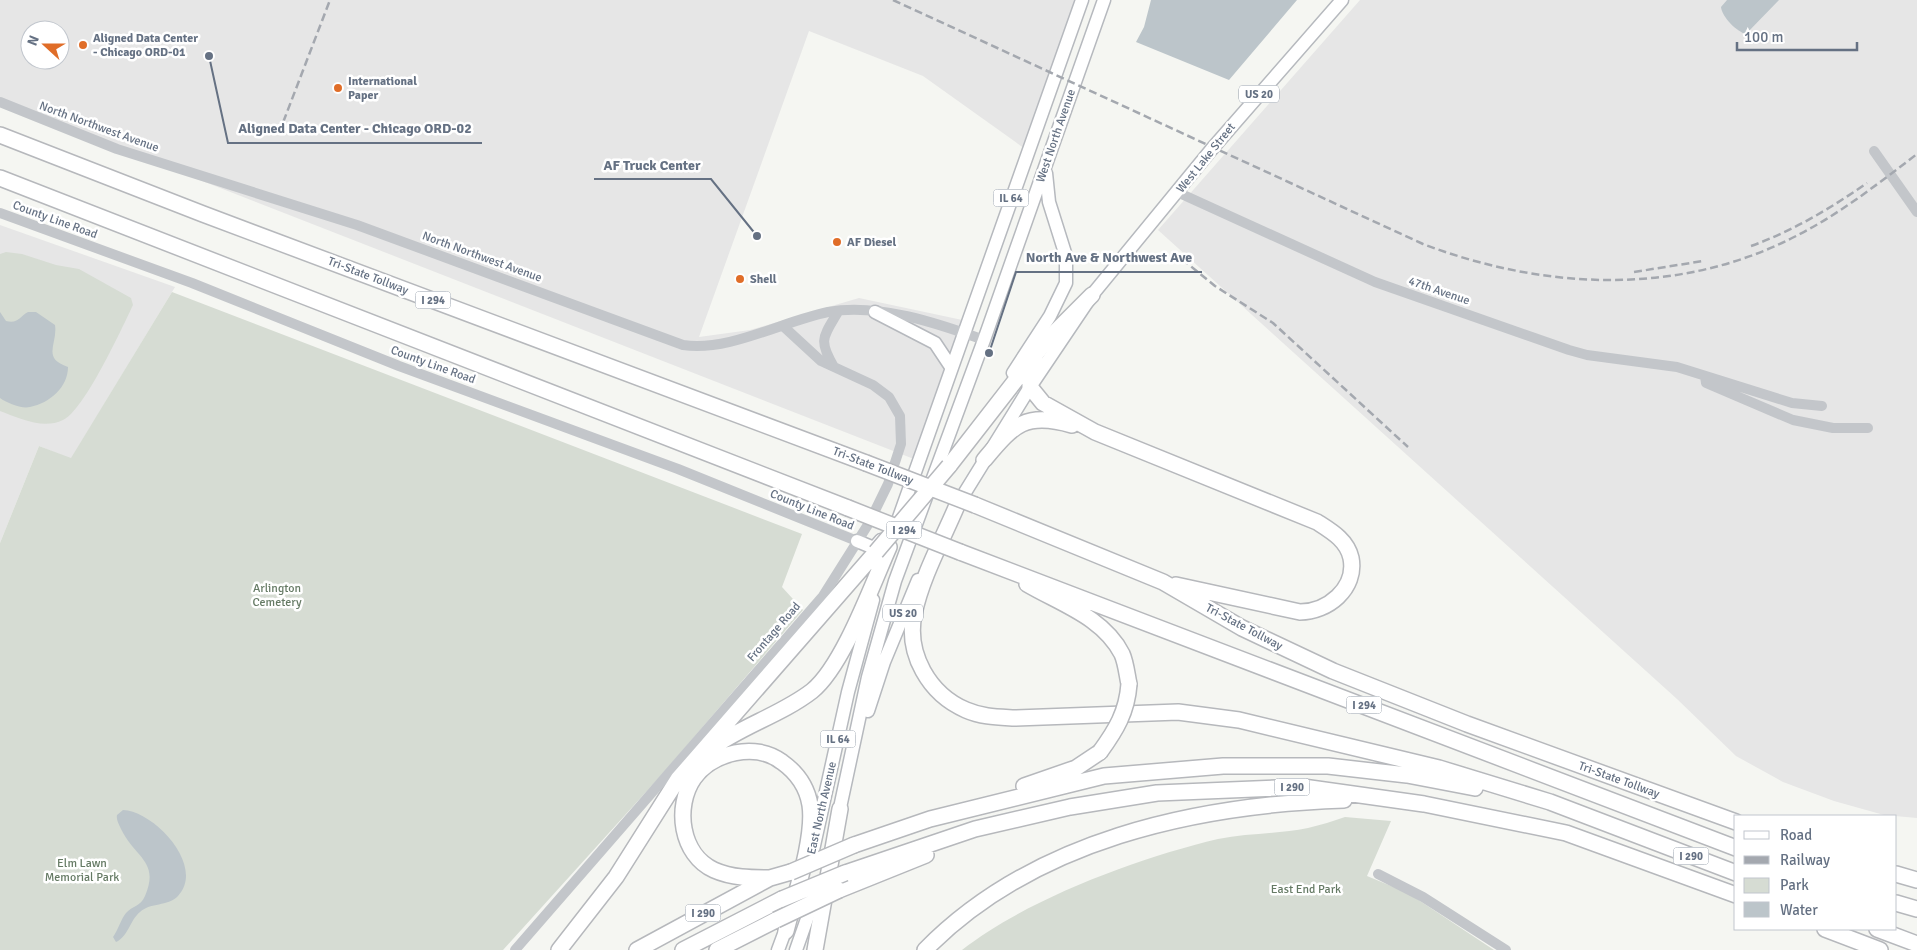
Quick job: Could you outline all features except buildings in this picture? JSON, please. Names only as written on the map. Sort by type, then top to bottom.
[{"type":"highway","name":"Tri-State Tollway","points":[[0,135],[203,214],[975,505],[1163,582],[1242,628],[1333,671],[1476,727],[1734,821]]},
{"type":"highway","name":"Tri-State Tollway","points":[[0,178],[960,552],[1734,847]]},
{"type":"highway","name":"US 20","points":[[559,950],[616,877],[678,779],[882,546],[1036,355],[1092,295]]},
{"type":"highway","points":[[1036,355],[1030,368],[1030,387],[1043,403],[1095,432],[1317,522],[1335,533],[1345,545],[1351,557],[1348,581],[1341,594],[1332,603],[1313,612],[1294,611],[1163,582]]},
{"type":"highway","points":[[984,460],[1011,430],[1024,422],[1048,420],[1095,432]]},
{"type":"highway","points":[[958,503],[921,591],[914,615],[913,630],[918,659],[931,684],[947,699],[967,710],[990,717],[1015,718],[1178,712],[1208,714],[1439,768],[1550,802]]},
{"type":"highway","points":[[678,779],[693,763],[721,742],[800,699],[823,680],[846,642],[882,546]]},
{"type":"highway","points":[[930,819],[1076,768],[1100,752],[1118,728],[1128,701],[1129,684],[1123,656],[1112,637],[1099,624],[992,563]]},
{"type":"highway","points":[[770,878],[739,877],[714,870],[695,855],[688,842],[682,816],[688,790],[694,778],[705,767],[730,754],[756,752],[778,759],[790,768],[806,792],[810,805],[810,830],[781,926]]},
{"type":"highway","name":"I 290","points":[[637,950],[770,878],[791,872],[854,845],[930,819],[1104,776],[1223,766],[1328,766],[1407,775],[1550,802],[1734,872]]},
{"type":"highway","name":"I 290","points":[[683,950],[782,899],[845,872],[975,829],[1070,807],[1157,793],[1303,787],[1424,804],[1566,833],[1734,894]]},
{"type":"highway","points":[[925,950],[961,917],[1010,884],[1070,854],[1106,839],[1192,816],[1250,806],[1387,798]]},
{"type":"highway","points":[[717,950],[781,926],[839,890],[911,860],[1070,807]]},
{"type":"highway","name":"US 20","points":[[815,950],[840,809]]},
{"type":"highway","points":[[1897,874],[1917,880]]},
{"type":"highway","points":[[1897,903],[1917,909]]},
{"type":"highway","points":[[1828,930],[1880,950]]},
{"type":"highway","points":[[1880,930],[1917,944]]},
{"type":"main road","name":"West North Avenue","points":[[882,546],[951,367],[1082,0]]},
{"type":"main road","name":"West North Avenue","points":[[905,554],[984,340],[1104,0]]},
{"type":"main road","name":"West Lake Street","points":[[1092,295],[1216,144],[1338,2]]},
{"type":"main road","points":[[946,465],[993,402],[1036,339],[1066,283],[1066,256],[1049,202],[1046,185],[1046,164]]},
{"type":"main road","name":"US 20","points":[[846,783],[868,711],[903,614],[936,544],[984,460],[1092,295]]},
{"type":"main road","points":[[875,312],[935,343],[951,367]]},
{"type":"main road","points":[[857,542],[874,548],[882,546]]},
{"type":"main road","name":"East North Avenue","points":[[778,950],[781,926],[817,836],[882,546]]},
{"type":"main road","name":"East North Avenue","points":[[796,950],[822,874],[840,809],[878,637],[905,554]]},
{"type":"street","name":"North Northwest Avenue","points":[[0,102],[118,149],[348,222],[683,345],[709,345],[748,337],[813,316],[838,312],[875,312],[917,318],[984,340]]},
{"type":"street","points":[[1874,151],[1917,212]]},
{"type":"street","name":"47th Avenue","points":[[1177,192],[1375,282],[1569,350],[1610,358],[1677,367],[1792,403],[1822,406]]},
{"type":"street","name":"County Line Road","points":[[0,213],[192,283],[400,366],[642,456],[857,542]]},
{"type":"street","points":[[834,367],[824,349],[824,335],[838,312]]},
{"type":"street","name":"Frontage Road","points":[[514,950],[823,596],[869,523],[888,484],[901,444],[900,416],[889,397],[873,385],[821,361],[783,326]]},
{"type":"street","points":[[1610,358],[1615,369]]},
{"type":"street","name":"47th Avenue","points":[[1705,376],[1706,383],[1793,420],[1833,428],[1868,428]]},
{"type":"street","points":[[1378,874],[1423,896],[1506,950]]},
{"type":"shaded area","points":[[0,0],[1082,0],[1028,151],[923,76],[809,31],[699,337],[750,330],[859,298],[967,321],[919,461],[0,102]]},
{"type":"shaded area","points":[[1360,0],[1917,0],[1917,818],[1884,815],[1834,801],[1783,782],[1736,756],[1677,699],[1158,230]]},
{"type":"shaded area","points":[[0,225],[175,287],[71,459],[39,446],[0,543]]},
{"type":"green space","points":[[6,252],[22,254],[56,265],[79,269],[131,298],[133,305],[112,349],[91,386],[72,413],[55,423],[31,422],[0,411],[0,254]]},
{"type":"green space","name":"Arlington Cemetery","points":[[172,292],[802,534],[782,587],[803,610],[664,772],[503,950],[0,950],[0,543],[39,446],[71,458]]},
{"type":"green space","name":"East End Park","points":[[1345,817],[1391,821],[1367,876],[1408,893],[1494,950],[962,950],[988,931],[1050,897],[1084,882],[1153,857],[1218,839],[1297,830],[1318,826]]},
{"type":"water","points":[[1151,0],[1297,0],[1229,80],[1136,42],[1144,27]]},
{"type":"water","points":[[1727,0],[1779,0],[1746,34],[1734,27],[1724,15],[1721,7]]},
{"type":"water","points":[[0,312],[6,321],[10,322],[16,321],[28,312],[36,312],[55,325],[53,355],[60,363],[68,367],[67,374],[61,387],[51,398],[44,402],[30,407],[22,407],[10,404],[0,398]]},
{"type":"water","points":[[123,810],[135,813],[149,820],[161,830],[173,842],[186,870],[185,884],[178,896],[169,902],[144,909],[137,915],[120,940],[116,942],[113,937],[124,915],[141,902],[145,896],[150,875],[144,860],[127,839],[118,822],[117,815]]},
{"type":"railway","points":[[279,133],[330,0]]},
{"type":"railway","points":[[893,0],[1423,244],[1469,259],[1516,271],[1564,278],[1612,280],[1659,277],[1707,269],[1753,255],[1798,235],[1859,197],[1917,154]]},
{"type":"railway","points":[[1751,246],[1811,218],[1867,183]]},
{"type":"railway","points":[[1182,259],[1215,286],[1273,323],[1408,447]]},
{"type":"railway","points":[[1634,272],[1703,261]]},
{"type":"place","name":"Aligned Data Center - Chicago ORD-01","points":[[83,45]]},
{"type":"place","name":"Aligned Data Center - Chicago ORD-02","points":[[209,56]]},
{"type":"place","name":"International Paper","points":[[338,88]]},
{"type":"place","name":"AF Truck Center","points":[[757,236]]},
{"type":"place","name":"AF Diesel","points":[[837,242]]},
{"type":"place","name":"Shell","points":[[740,279]]},
{"type":"place","name":"North Ave & Northwest Ave","points":[[989,353]]},
{"type":"park label","name":"Elm Lawn Memorial Park","points":[[82,870]]}]
